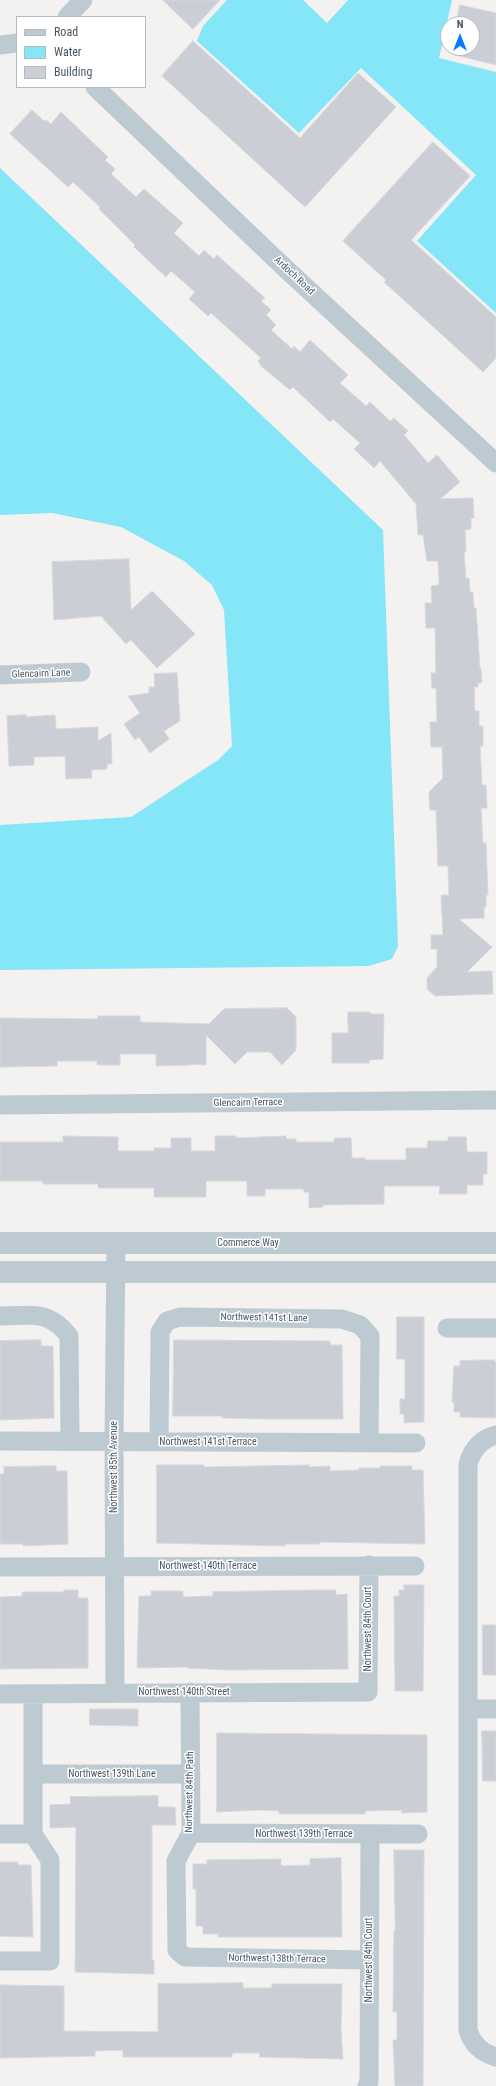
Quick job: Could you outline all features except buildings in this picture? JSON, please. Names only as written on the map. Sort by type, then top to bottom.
[{"type":"street","points":[[68,16],[82,0]]},
{"type":"street","points":[[0,45],[16,43]]},
{"type":"street","name":"Ardoch Road","points":[[95,88],[286,269],[496,463]]},
{"type":"street","name":"Glencairn Lane","points":[[0,675],[81,672]]},
{"type":"street","name":"Glencairn Terrace","points":[[0,1105],[496,1100]]},
{"type":"street","name":"Northwest 85th Avenue","points":[[115,1692],[114,1441],[116,1242]]},
{"type":"street","name":"Commerce Way","points":[[0,1243],[496,1243]]},
{"type":"street","points":[[0,1272],[496,1272]]},
{"type":"street","points":[[0,1316],[46,1316],[60,1324],[69,1336],[70,1441]]},
{"type":"street","name":"Northwest 141st Lane","points":[[159,1442],[160,1332],[167,1322],[180,1317],[342,1319],[360,1325],[370,1336],[369,1443]]},
{"type":"street","points":[[447,1328],[496,1328]]},
{"type":"street","points":[[496,1435],[484,1440],[477,1446],[468,1464],[467,2024],[470,2036],[476,2046],[486,2053],[496,2057]]},
{"type":"street","name":"Northwest 141st Terrace","points":[[0,1441],[416,1443]]},
{"type":"street","name":"Northwest 84th Court","points":[[368,1565],[368,1692]]},
{"type":"street","name":"Northwest 140th Terrace","points":[[0,1567],[415,1566]]},
{"type":"street","name":"Northwest 140th Street","points":[[0,1694],[115,1692],[368,1692]]},
{"type":"street","name":"Northwest 84th Path","points":[[185,1957],[177,1950],[176,1861],[190,1833],[190,1692]]},
{"type":"street","points":[[0,1961],[50,1961],[50,1860],[33,1834],[32,1694]]},
{"type":"street","points":[[468,1709],[496,1709]]},
{"type":"street","name":"Northwest 139th Lane","points":[[33,1774],[191,1774]]},
{"type":"street","name":"Northwest 139th Terrace","points":[[190,1833],[418,1834]]},
{"type":"street","points":[[0,1834],[33,1834]]},
{"type":"street","name":"Northwest 84th Court","points":[[367,2086],[369,2082],[370,1834]]},
{"type":"street","name":"Northwest 138th Terrace","points":[[185,1957],[369,1960]]},
{"type":"water","points":[[227,0],[303,0],[327,23],[348,0],[452,0],[448,16],[440,16],[439,58],[496,72],[496,313],[417,241],[476,175],[361,68],[299,133],[197,41],[203,26]]},
{"type":"water","points":[[0,168],[383,530],[398,946],[392,959],[369,966],[0,970],[0,825],[131,817],[218,760],[232,746],[224,610],[212,585],[184,561],[121,527],[52,513],[0,515]]}]
